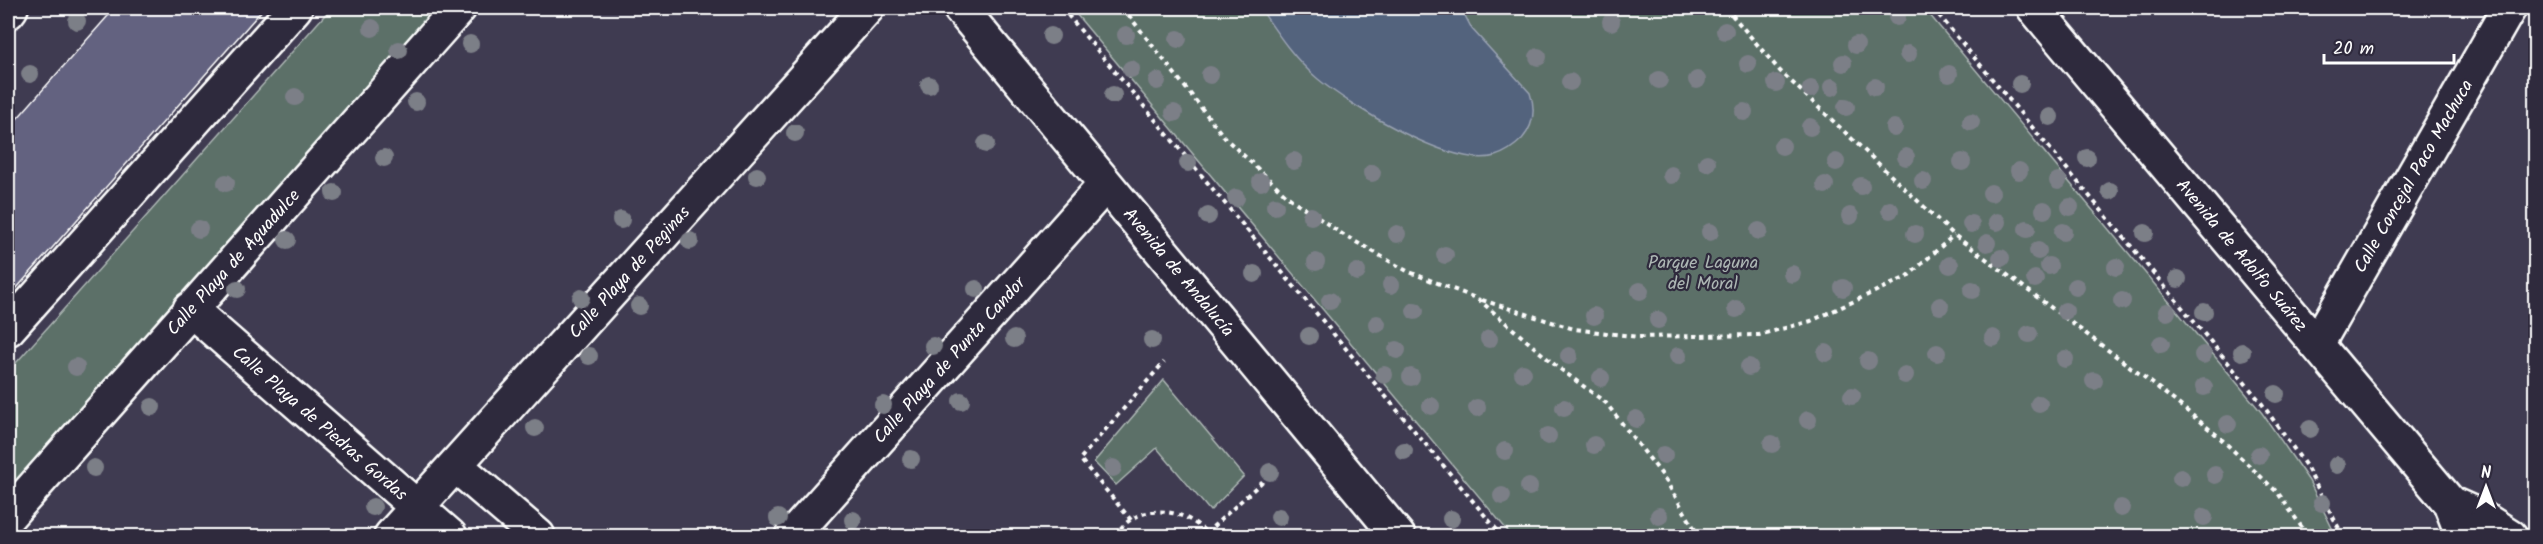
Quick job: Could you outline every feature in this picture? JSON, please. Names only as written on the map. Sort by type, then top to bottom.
[{"type":"street","points":[[8,12],[11,8]]},
{"type":"street","points":[[8,329],[295,8]]},
{"type":"street","name":"Calle Playa de Aguadulce","points":[[8,516],[459,8]]},
{"type":"street","name":"Calle Playa de Peginas","points":[[391,537],[867,8]]},
{"type":"street","name":"Avenida de Andalucía","points":[[960,8],[1398,537]]},
{"type":"street","name":"Avenida de Adolfo Suárez","points":[[2034,8],[2450,502],[2463,537]]},
{"type":"street","name":"Calle Concejal Paco Machuca","points":[[2317,344],[2509,8]]},
{"type":"street","name":"Calle Playa de Punta Candor","points":[[792,537],[1106,184]]},
{"type":"street","name":"Calle Playa de Piedras Gordas","points":[[190,309],[450,537]]},
{"type":"street","points":[[456,465],[538,537]]},
{"type":"street","name":"Avenida de Adolfo Suárez","points":[[2450,502],[2477,515],[2510,537]]},
{"type":"path","points":[[1062,8],[1502,537]]},
{"type":"path","points":[[1123,8],[1225,138],[1288,197],[1342,234],[1407,271],[1478,299],[1574,329],[1639,337],[1759,335],[1811,321],[1907,277],[1954,235]]},
{"type":"path","points":[[1726,8],[1780,71],[1954,235],[2152,383],[2218,436],[2278,493],[2308,537]]},
{"type":"path","points":[[1933,8],[2260,401],[2306,466],[2343,534],[2333,537]]},
{"type":"path","points":[[1478,299],[1556,365],[1606,403],[1663,476],[1699,537]]},
{"type":"path","points":[[1131,520],[1080,459],[1164,362]]},
{"type":"path","points":[[1115,537],[1131,520],[1148,513],[1167,511],[1185,516],[1201,526],[1208,535],[1264,480]]},
{"type":"green space","points":[[331,8],[442,8],[8,501],[8,372]]},
{"type":"green space","name":"Parque Laguna del Moral","points":[[1071,8],[1924,8],[2262,413],[2309,481],[2336,536],[1512,536]]},
{"type":"green space","points":[[1164,380],[1244,476],[1210,511],[1157,448],[1116,485],[1094,462]]},
{"type":"water","points":[[1260,8],[1461,8],[1472,29],[1530,93],[1533,111],[1529,128],[1516,145],[1495,156],[1477,158],[1429,144],[1377,119],[1318,79],[1279,36]]},
{"type":"building","points":[[115,8],[264,8],[8,298],[8,129]]}]
